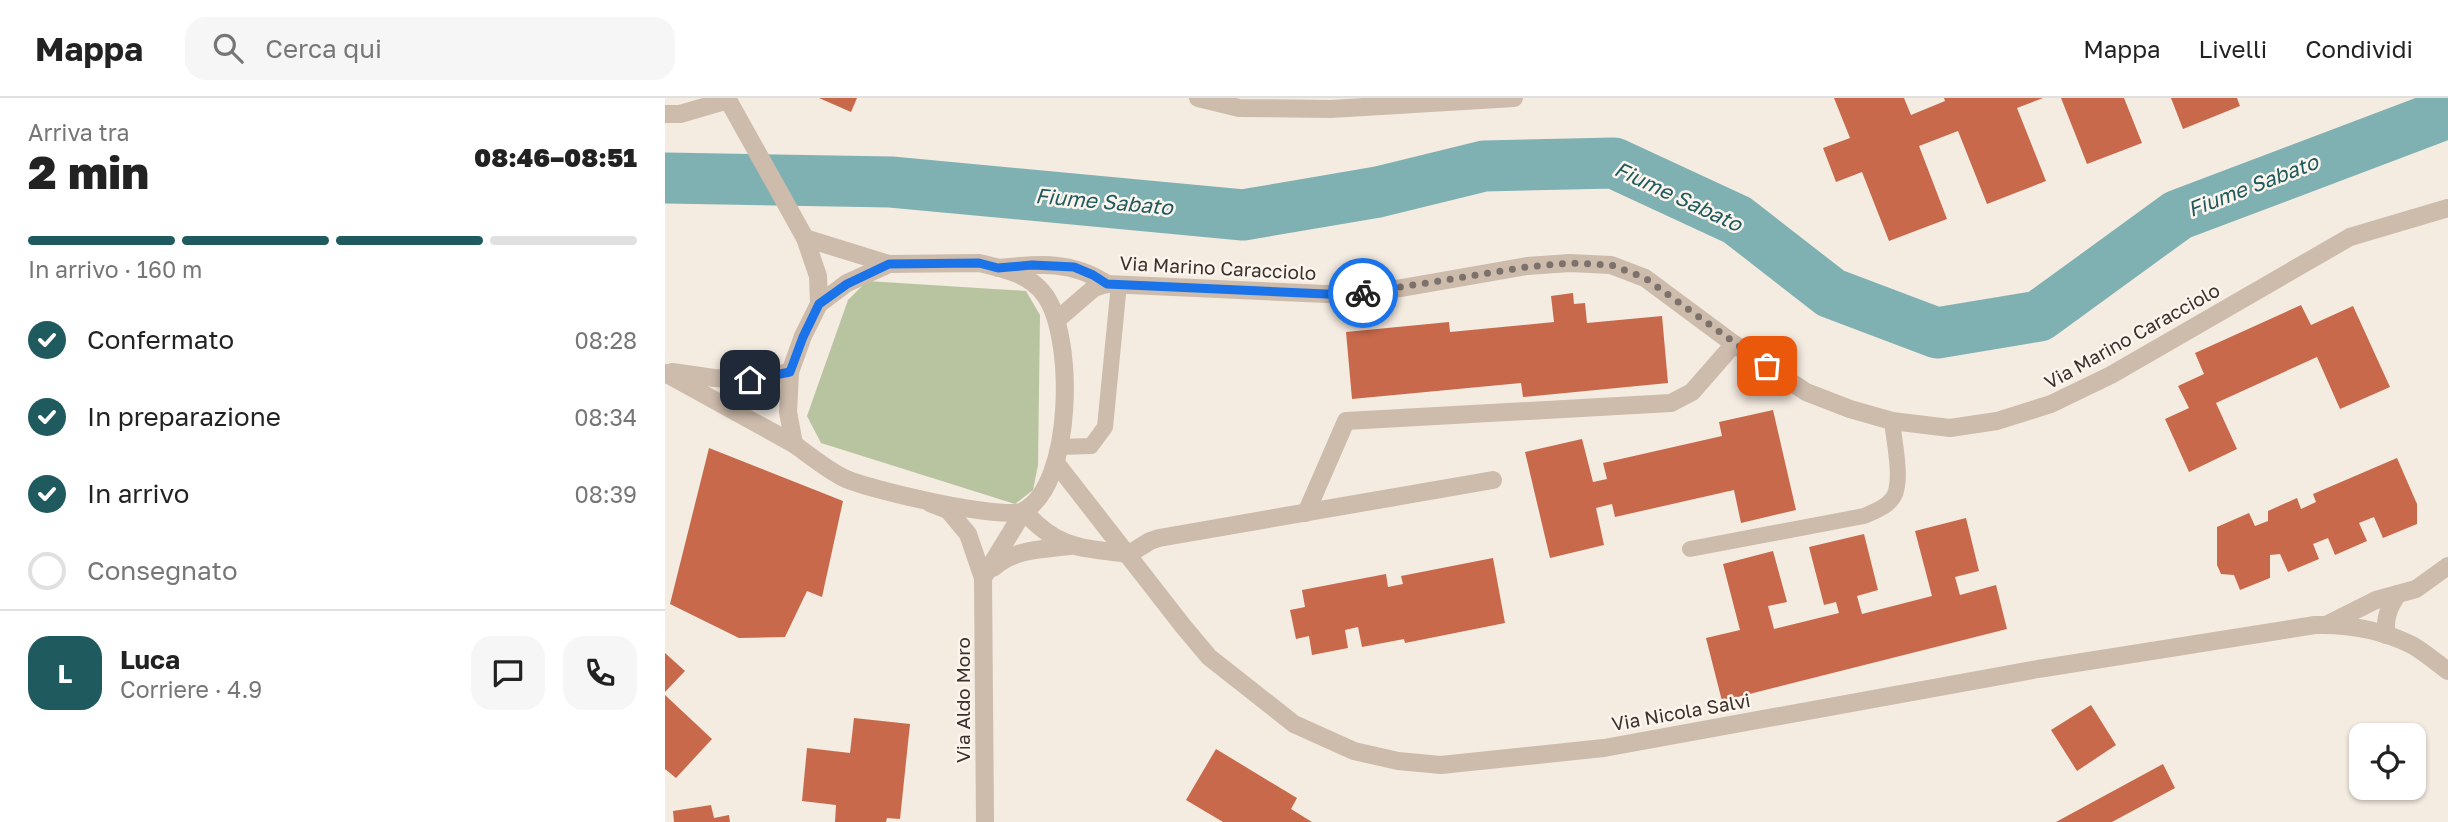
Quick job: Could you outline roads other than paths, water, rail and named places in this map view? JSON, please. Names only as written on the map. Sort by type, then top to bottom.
[{"type":"street","points":[[1198,98],[1239,108],[1331,109],[1514,98]]},
{"type":"street","points":[[665,114],[681,114],[727,99],[805,238],[818,276],[819,304],[790,372],[788,411],[794,444]]},
{"type":"street","name":"Via Marino Caracciolo","points":[[1113,284],[1348,295],[1527,267],[1570,263],[1611,265],[1645,278],[1734,344],[1806,392],[1892,421],[1950,428],[1997,421],[2051,404],[2111,375],[2350,237],[2448,208]]},
{"type":"street","points":[[805,238],[889,264],[979,263],[1026,276],[1044,294],[1058,319],[1064,359],[1063,439],[1045,490],[1024,511],[983,578]]},
{"type":"street","points":[[819,304],[847,284],[889,264]]},
{"type":"street","points":[[998,268],[1032,265],[1074,267],[1113,284]]},
{"type":"street","points":[[1058,319],[1094,288],[1113,284]]},
{"type":"street","points":[[1307,513],[1346,421],[1671,403],[1692,392],[1734,344]]},
{"type":"street","points":[[665,372],[750,380],[790,372]]},
{"type":"street","points":[[665,372],[794,444],[842,478],[887,493],[993,513],[1012,514],[1024,511]]},
{"type":"street","name":"Via Nicola Salvi","points":[[1058,455],[1129,554],[1209,657],[1294,724],[1354,751],[1398,761],[1441,765],[1604,748],[2038,669],[2321,625]]},
{"type":"street","points":[[983,578],[999,562],[1017,553],[1070,546],[1129,554],[1159,538],[1493,480]]},
{"type":"street","points":[[927,501],[948,510],[968,534],[983,578]]},
{"type":"street","points":[[1024,511],[1039,529],[1070,546]]},
{"type":"street","points":[[2321,625],[2360,606],[2416,589],[2448,566]]},
{"type":"street","name":"Via Aldo Moro","points":[[983,578],[985,822]]},
{"type":"street","points":[[2386,635],[2385,619],[2389,606],[2398,594]]},
{"type":"street","points":[[2321,625],[2343,625],[2386,635],[2413,646],[2448,670]]},
{"type":"lane","points":[[1058,455],[1091,446],[1105,427],[1113,284]]},
{"type":"lane","points":[[1690,549],[1864,516],[1883,508],[1895,495],[1898,476],[1892,421]]},
{"type":"waterway","name":"Fiume Sabato","points":[[665,178],[891,182],[1243,215],[1378,192],[1484,166],[1614,163],[1737,220],[1831,293],[1937,333],[2039,316],[2178,215],[2448,113]]}]
